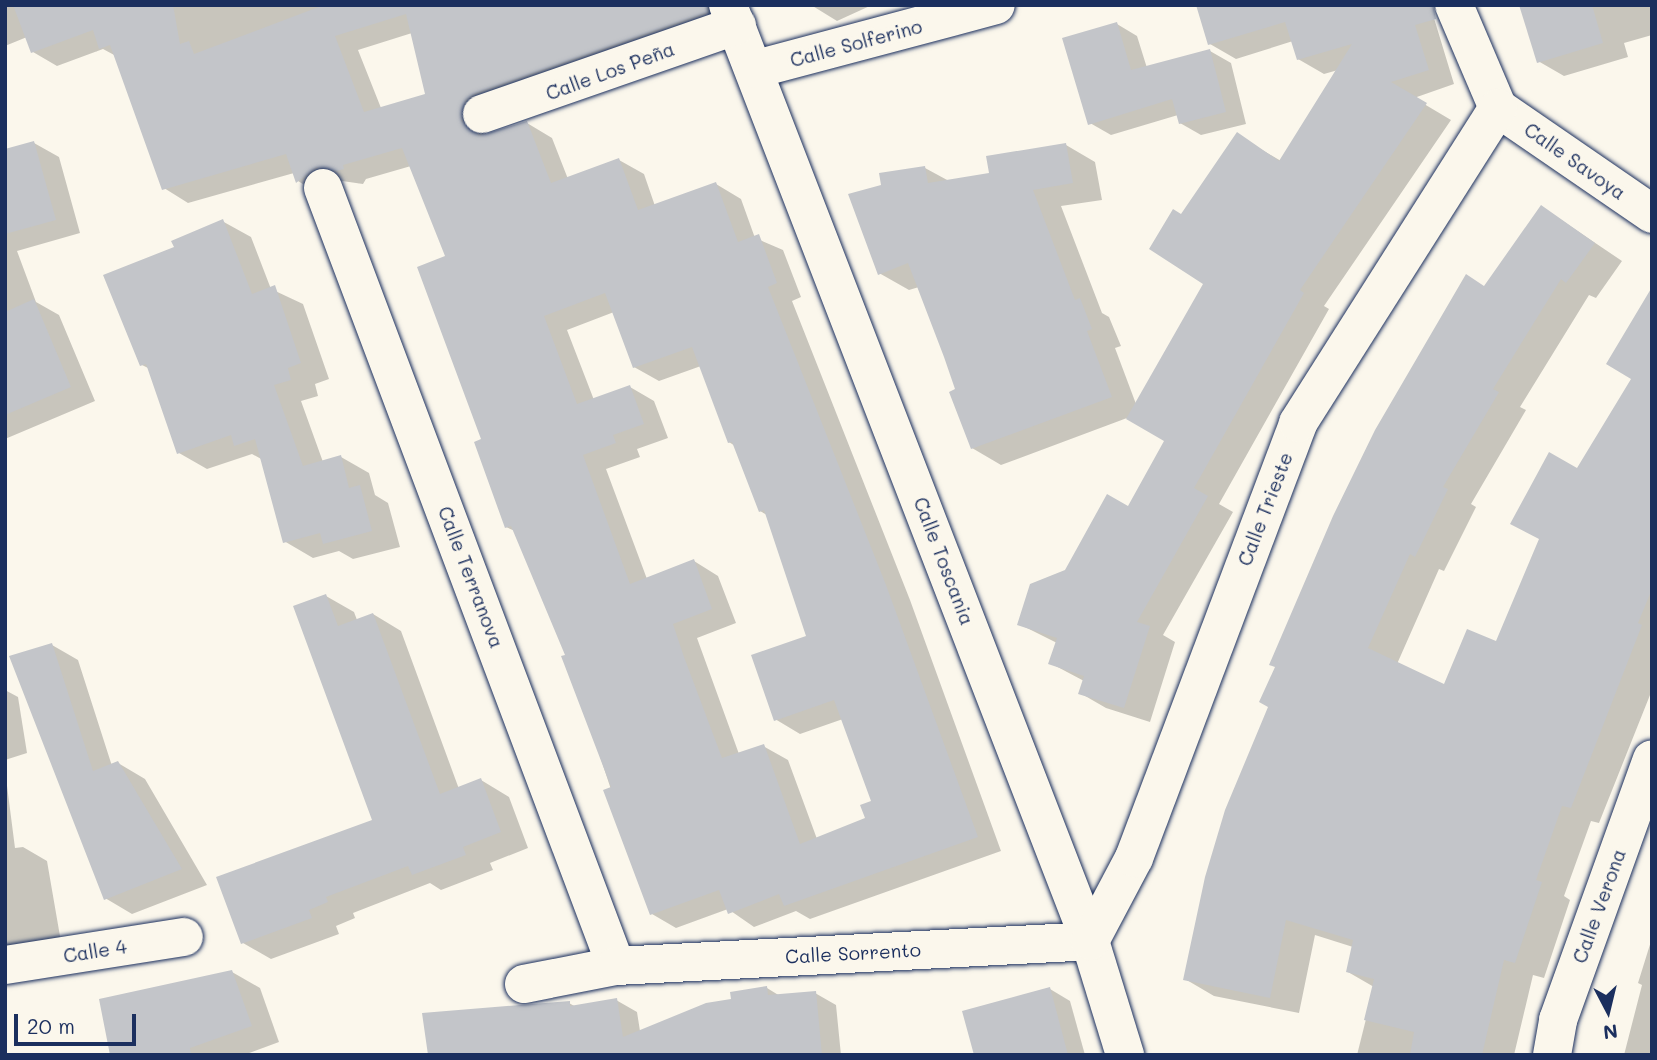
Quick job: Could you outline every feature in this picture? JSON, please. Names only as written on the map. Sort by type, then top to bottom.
[{"type":"street","name":"Calle Solferino","points":[[756,69],[996,5]]},
{"type":"street","points":[[1454,5],[1498,108]]},
{"type":"street","name":"Calle Toscania","points":[[733,15],[1090,941],[1125,1055]]},
{"type":"street","name":"Calle Los Peña","points":[[482,114],[733,15]]},
{"type":"street","name":"Calle Savoya","points":[[1498,108],[1652,214]]},
{"type":"street","name":"Calle Trieste","points":[[1090,941],[1133,858],[1298,423],[1498,108]]},
{"type":"street","name":"Calle Terranova","points":[[323,188],[616,966]]},
{"type":"street","name":"Calle Verona","points":[[1552,1055],[1558,1020],[1652,759]]},
{"type":"street","name":"Calle 4","points":[[5,965],[184,937]]},
{"type":"street","name":"Calle Sorrento","points":[[524,984],[616,966],[1090,941]]},
{"type":"building","points":[[13,5],[173,5],[180,44],[189,41],[194,54],[324,5],[707,5],[707,12],[475,93],[465,100],[461,121],[479,136],[527,121],[551,183],[619,158],[638,210],[716,182],[738,242],[759,234],[777,283],[768,287],[886,585],[978,837],[784,906],[779,894],[728,914],[719,890],[650,915],[603,790],[611,787],[561,656],[565,655],[511,526],[505,528],[474,442],[481,439],[417,267],[445,256],[402,148],[343,165],[344,169],[337,171],[316,167],[296,183],[286,154],[162,190],[110,45],[99,49],[93,30],[31,53]],"holes":[[[406,14],[425,94],[364,112],[335,36]],[[605,293],[633,368],[692,347],[728,443],[732,442],[759,512],[764,510],[806,636],[751,655],[774,721],[834,700],[871,801],[860,805],[865,818],[800,844],[764,744],[722,758],[684,657],[673,624],[712,609],[694,559],[630,584],[583,455],[616,443],[613,435],[644,424],[630,385],[577,404],[544,316]]]},
{"type":"building","points":[[1196,5],[1433,5],[1436,19],[1415,25],[1429,70],[1391,82],[1427,103],[1300,290],[1304,293],[1194,488],[1208,496],[1137,622],[1150,626],[1124,708],[1078,694],[1084,676],[1048,664],[1057,638],[1017,625],[1030,584],[1065,570],[1107,494],[1128,506],[1164,441],[1126,419],[1203,284],[1149,249],[1173,209],[1181,214],[1237,132],[1279,161],[1352,44],[1297,60],[1285,22],[1208,45]]},
{"type":"building","points":[[1519,5],[1592,5],[1603,43],[1537,63]]},
{"type":"building","points":[[1117,22],[1131,70],[1210,49],[1226,112],[1179,124],[1172,99],[1088,125],[1062,38]]},
{"type":"building","points":[[34,141],[56,220],[5,234],[5,149]]},
{"type":"building","points":[[1066,143],[1073,183],[1033,190],[1075,300],[1080,298],[1092,329],[1087,331],[1112,397],[971,449],[949,392],[955,389],[908,263],[878,275],[848,194],[881,185],[879,173],[925,166],[928,183],[989,173],[986,156]]},
{"type":"building","points":[[1541,205],[1595,243],[1566,283],[1561,279],[1493,389],[1499,392],[1443,487],[1448,489],[1415,557],[1410,554],[1368,648],[1444,684],[1467,629],[1496,641],[1539,539],[1510,524],[1549,452],[1577,468],[1631,379],[1606,364],[1652,287],[1652,589],[1638,623],[1642,625],[1571,808],[1562,806],[1536,880],[1542,882],[1515,963],[1504,960],[1482,1055],[1410,1055],[1414,1032],[1364,1020],[1374,979],[1346,972],[1353,940],[1286,920],[1270,998],[1183,980],[1205,877],[1225,810],[1268,707],[1259,702],[1275,667],[1269,665],[1333,516],[1375,430],[1466,274],[1484,286]]},
{"type":"building","points":[[223,219],[252,294],[275,285],[301,363],[288,368],[291,380],[274,385],[303,466],[341,455],[349,488],[360,485],[372,531],[323,544],[320,533],[283,543],[255,439],[234,446],[231,435],[177,454],[146,364],[140,366],[103,275],[174,247],[171,241]]},
{"type":"building","points":[[34,299],[71,387],[5,415],[5,312]]},
{"type":"building","points":[[326,594],[338,626],[373,613],[440,794],[481,778],[501,832],[463,847],[466,855],[412,875],[408,866],[326,897],[328,902],[309,910],[312,918],[241,944],[216,877],[372,820],[293,606]]},
{"type":"building","points":[[52,643],[93,771],[118,761],[182,869],[104,900],[9,656]]},
{"type":"building","points":[[232,970],[252,1026],[190,1048],[191,1055],[110,1055],[99,999]]},
{"type":"building","points":[[767,986],[768,995],[816,991],[822,1055],[428,1055],[422,1013],[570,1001],[570,1006],[617,998],[623,1037],[706,1003],[731,999],[730,992]]},
{"type":"building","points":[[1050,987],[1068,1055],[974,1055],[962,1011]]}]
